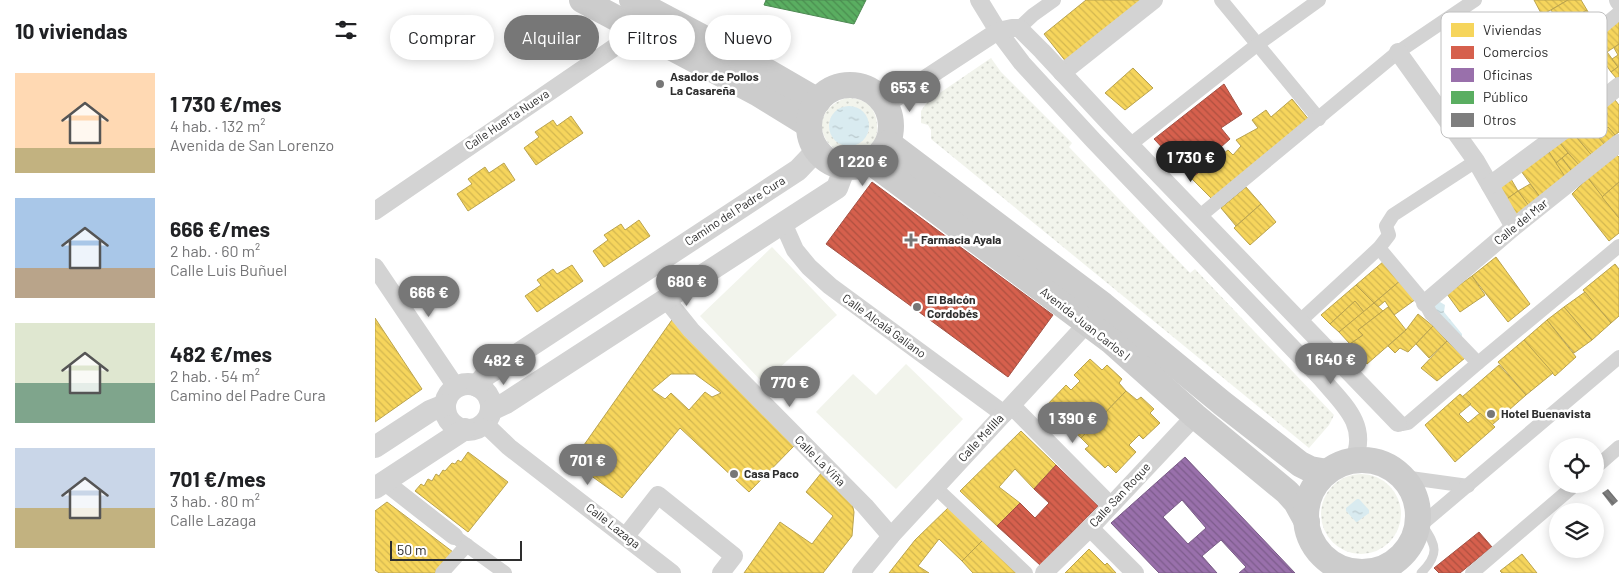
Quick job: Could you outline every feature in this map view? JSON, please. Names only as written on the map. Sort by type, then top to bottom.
[{"type":"main road","points":[[582,0],[611,15]]},
{"type":"main road","points":[[632,0],[768,72],[813,113]]},
{"type":"main road","points":[[695,60],[757,93],[813,113]]},
{"type":"main road","points":[[853,86],[865,88],[877,95],[885,105],[890,117],[891,130],[879,152],[858,167],[845,167],[829,161],[817,150],[811,138],[813,113],[828,92],[840,87],[853,86]]},
{"type":"main road","name":"Avenida Juan Carlos I","points":[[879,152],[1095,314],[1222,403],[1300,464],[1310,469],[1327,472]]},
{"type":"main road","name":"Avenida Juan Carlos I","points":[[1095,314],[1111,341],[1195,416],[1287,492],[1296,502],[1307,522]]},
{"type":"main road","points":[[1366,460],[1380,463],[1392,469],[1403,477],[1417,502],[1419,525],[1406,551],[1383,568],[1370,572],[1344,568],[1326,558],[1313,542],[1307,522],[1309,500],[1316,485],[1327,472],[1344,463],[1353,461],[1366,460]]},
{"type":"street","points":[[979,0],[1021,63],[1282,337],[1349,411],[1357,426],[1359,445],[1353,461]]},
{"type":"street","points":[[885,105],[998,31],[1019,28],[1054,0]]},
{"type":"street","points":[[1062,72],[1154,0]]},
{"type":"street","points":[[1221,0],[1319,119]]},
{"type":"street","points":[[1112,160],[1258,44],[1319,0]]},
{"type":"street","points":[[1457,12],[1475,0]]},
{"type":"street","points":[[1607,23],[1619,13]]},
{"type":"street","points":[[1182,233],[1398,52],[1441,23]]},
{"type":"street","points":[[1019,28],[1398,423],[1408,423],[1619,246]]},
{"type":"street","name":"Calle Huerta Nueva","points":[[375,211],[609,51]]},
{"type":"street","points":[[1398,52],[1441,112]]},
{"type":"street","points":[[1607,96],[1619,86]]},
{"type":"street","points":[[1460,138],[1476,161],[1514,227]]},
{"type":"street","points":[[1490,185],[1553,138]]},
{"type":"street","name":"Calle del Mar","points":[[1425,302],[1514,227],[1619,143]]},
{"type":"street","name":"Camino del Padre Cura","points":[[375,447],[797,170],[817,150]]},
{"type":"street","points":[[1282,337],[1379,248],[1389,235],[1386,226],[1393,215],[1476,161]]},
{"type":"street","points":[[505,573],[486,568],[460,541],[380,485],[837,188],[845,167]]},
{"type":"street","name":"Calle Alcalá Galiano","points":[[783,223],[795,250],[829,286],[1008,410],[1110,505]]},
{"type":"street","points":[[1379,248],[1425,302],[1431,314],[1478,363]]},
{"type":"street","points":[[375,267],[459,393]]},
{"type":"street","name":"Calle La Viña","points":[[666,299],[691,330],[865,506],[891,536]]},
{"type":"street","name":"Calle Melilla","points":[[861,573],[935,487],[1095,314]]},
{"type":"street","points":[[1419,525],[1468,486],[1619,357]]},
{"type":"street","points":[[1312,369],[1326,370],[1339,362]]},
{"type":"street","points":[[459,393],[483,390],[488,395],[491,402],[480,421]]},
{"type":"street","points":[[459,393],[449,418],[453,424],[480,421]]},
{"type":"street","name":"Calle San Roque","points":[[1044,573],[1090,528],[1195,416]]},
{"type":"street","name":"Calle Lazaga","points":[[480,421],[509,447],[673,573]]},
{"type":"street","points":[[1604,460],[1619,447]]},
{"type":"street","points":[[1403,477],[1468,486]]},
{"type":"street","points":[[935,487],[1026,573]]},
{"type":"street","points":[[1472,573],[1565,493]]},
{"type":"street","points":[[626,536],[658,495],[734,556],[721,573]]},
{"type":"street","points":[[1090,528],[1135,573]]},
{"type":"street","points":[[442,573],[460,541]]},
{"type":"lane","points":[[1419,525],[1433,543],[1434,554],[1421,573]]},
{"type":"shaded area","points":[[991,58],[1001,72],[1072,143],[1069,147],[1190,273],[1195,269],[1334,415],[1329,425],[1309,448],[931,139],[931,130],[928,125],[921,123],[921,111],[928,101]]},
{"type":"shaded area","points":[[846,98],[855,98],[868,104],[877,122],[876,139],[862,150],[849,153],[837,150],[828,142],[823,131],[823,118],[830,107]],"holes":[[[854,107],[862,111],[866,117],[868,133],[848,146],[834,139],[829,124]]]},
{"type":"shaded area","points":[[772,247],[837,315],[763,383],[700,316]]},
{"type":"shaded area","points":[[906,364],[963,419],[896,489],[816,412],[853,374],[876,395]]},
{"type":"shaded area","points":[[1353,474],[1369,474],[1390,485],[1401,506],[1401,522],[1390,543],[1369,554],[1353,554],[1339,548],[1327,536],[1321,522],[1321,506],[1327,492],[1339,480]]},
{"type":"water","points":[[849,106],[860,109],[866,115],[869,126],[866,137],[860,143],[849,146],[838,143],[832,137],[829,126],[832,115],[838,109]]},
{"type":"water","points":[[1440,302],[1445,305],[1444,312],[1462,334],[1462,337],[1439,315],[1433,304]]},
{"type":"water","points":[[1357,499],[1369,510],[1369,513],[1356,522],[1346,511],[1346,508]]},
{"type":"building: Viviendas","points":[[1086,0],[1146,0],[1067,63],[1044,34]]},
{"type":"building: Viviendas","points":[[1534,0],[1568,0],[1547,12],[1540,12]]},
{"type":"building: Viviendas","points":[[1568,0],[1581,0],[1587,10],[1584,12],[1552,12],[1551,10]]},
{"type":"building: Viviendas","points":[[1619,21],[1619,44],[1607,52],[1607,30]]},
{"type":"building: Viviendas","points":[[1619,44],[1619,78],[1617,79],[1611,72],[1618,67],[1612,59],[1618,55],[1614,48]]},
{"type":"building: Viviendas","points":[[1607,52],[1618,67],[1611,72],[1607,66]]},
{"type":"building: Viviendas","points":[[1133,68],[1153,88],[1125,110],[1105,93]]},
{"type":"building: Viviendas","points":[[1611,95],[1619,105],[1619,132],[1615,135],[1607,128],[1607,99]]},
{"type":"building: Viviendas","points":[[1292,99],[1310,121],[1213,200],[1191,178],[1228,150],[1233,155],[1241,146],[1236,140],[1258,128],[1252,120],[1266,110],[1271,117]]},
{"type":"building: Viviendas","points":[[571,116],[583,133],[536,165],[524,148],[539,137],[535,132],[553,120],[557,126]]},
{"type":"building: Viviendas","points":[[1608,127],[1615,135],[1605,145],[1599,138],[1607,138]]},
{"type":"building: Viviendas","points":[[1563,138],[1577,138],[1594,158],[1582,169],[1559,142]]},
{"type":"building: Viviendas","points":[[1577,138],[1599,138],[1605,145],[1594,158]]},
{"type":"building: Viviendas","points":[[1559,142],[1568,153],[1556,163],[1549,152]]},
{"type":"building: Viviendas","points":[[1549,152],[1566,178],[1540,197],[1521,171]]},
{"type":"building: Viviendas","points":[[1568,153],[1581,167],[1573,173],[1562,158]]},
{"type":"building: Viviendas","points":[[1617,155],[1619,157],[1619,182],[1602,197],[1588,178]]},
{"type":"building: Viviendas","points":[[1562,158],[1573,173],[1566,178],[1556,163]]},
{"type":"building: Viviendas","points":[[504,163],[515,180],[468,211],[457,194],[472,184],[468,179],[485,167],[489,173]]},
{"type":"building: Viviendas","points":[[1588,178],[1619,218],[1619,233],[1609,241],[1572,194]]},
{"type":"building: Viviendas","points":[[1511,179],[1518,191],[1504,201],[1496,190]]},
{"type":"building: Viviendas","points":[[1619,182],[1619,218],[1602,197]]},
{"type":"building: Viviendas","points":[[1530,184],[1540,197],[1529,206],[1518,191]]},
{"type":"building: Viviendas","points":[[1246,187],[1261,204],[1236,226],[1221,208]]},
{"type":"building: Viviendas","points":[[1518,191],[1529,206],[1514,218],[1504,201]]},
{"type":"building: Viviendas","points":[[1261,204],[1276,222],[1250,245],[1234,228]]},
{"type":"building: Viviendas","points":[[639,220],[650,236],[604,267],[593,251],[608,240],[604,235],[621,224],[625,230]]},
{"type":"building: Viviendas","points":[[1496,257],[1530,304],[1508,322],[1472,276]]},
{"type":"building: Viviendas","points":[[1384,261],[1401,280],[1374,303],[1356,285]]},
{"type":"building: Viviendas","points":[[1615,264],[1619,269],[1619,316],[1611,323],[1583,290]]},
{"type":"building: Viviendas","points":[[572,265],[583,281],[537,312],[525,296],[541,285],[537,280],[553,269],[557,274]]},
{"type":"building: Viviendas","points":[[1472,276],[1485,295],[1460,312],[1447,294]]},
{"type":"building: Viviendas","points":[[1401,280],[1416,299],[1394,315],[1385,301],[1378,307],[1374,303]]},
{"type":"building: Viviendas","points":[[1356,285],[1374,303],[1364,312],[1355,301],[1330,324],[1321,315]]},
{"type":"building: Viviendas","points":[[1585,292],[1611,323],[1592,340],[1564,307]]},
{"type":"building: Viviendas","points":[[1355,301],[1364,312],[1339,332],[1330,324]]},
{"type":"building: Viviendas","points":[[1374,303],[1383,311],[1358,330],[1363,335],[1350,344],[1339,332]]},
{"type":"building: Viviendas","points":[[1388,307],[1406,330],[1367,364],[1350,344],[1363,335],[1358,330]]},
{"type":"building: Viviendas","points":[[1564,307],[1592,340],[1574,353],[1547,320]]},
{"type":"building: Viviendas","points":[[1418,314],[1433,326],[1408,352],[1400,348],[1395,353],[1388,346],[1406,330]]},
{"type":"building: Viviendas","points":[[674,317],[794,446],[749,492],[680,428],[622,498],[572,462]],"holes":[[[671,374],[695,374],[721,393],[712,397],[705,392],[689,410],[671,393],[665,399],[652,390]]]},
{"type":"building: Viviendas","points":[[375,318],[422,389],[375,422]]},
{"type":"building: Viviendas","points":[[1547,320],[1576,357],[1555,376],[1524,340]]},
{"type":"building: Viviendas","points":[[1433,326],[1447,341],[1429,358],[1416,344]]},
{"type":"building: Viviendas","points":[[1524,340],[1553,373],[1526,395],[1498,362]]},
{"type":"building: Viviendas","points":[[1447,341],[1465,358],[1437,381],[1421,368]]},
{"type":"building: Viviendas","points":[[1090,359],[1102,370],[1107,365],[1122,379],[1119,383],[1126,391],[1081,438],[1070,428],[1066,433],[1053,420],[1056,416],[1046,406],[1066,385],[1071,390],[1080,381],[1074,375]]},
{"type":"building: Viviendas","points":[[1499,365],[1526,395],[1492,425],[1462,397]]},
{"type":"building: Viviendas","points":[[1126,391],[1137,400],[1141,397],[1154,409],[1150,413],[1160,423],[1143,439],[1139,435],[1129,445],[1136,452],[1116,473],[1108,465],[1105,468],[1085,449],[1089,446],[1081,438]]},
{"type":"building: Viviendas","points":[[1460,394],[1471,404],[1459,414],[1468,423],[1480,413],[1495,427],[1455,462],[1425,425]]},
{"type":"building: Viviendas","points":[[1021,431],[1056,465],[1034,489],[1015,469],[999,487],[1020,503],[997,526],[960,491]]},
{"type":"building: Viviendas","points":[[468,452],[508,482],[468,532],[415,491],[421,484],[424,486],[428,479],[432,481],[436,474],[439,476],[452,463],[455,464],[458,460],[461,462]]},
{"type":"building: Viviendas","points":[[822,472],[852,503],[854,512],[852,536],[823,573],[744,573],[780,522],[812,544],[833,516],[806,492]]},
{"type":"building: Viviendas","points":[[387,502],[453,552],[435,573],[379,573],[375,570],[375,511]]},
{"type":"building: Viviendas","points":[[950,506],[985,538],[962,561],[939,539],[918,566],[929,573],[889,573],[915,540]]},
{"type":"building: Viviendas","points":[[985,538],[1021,573],[973,573],[962,561]]},
{"type":"building: Viviendas","points":[[1089,549],[1105,565],[1107,563],[1116,573],[1065,573]]},
{"type":"building: Viviendas","points":[[1522,554],[1537,573],[1502,573],[1500,571]]},
{"type":"building: Comercios","points":[[1224,84],[1242,114],[1221,128],[1230,139],[1221,147],[1225,153],[1191,178],[1154,139]]},
{"type":"building: Comercios","points":[[872,182],[1053,315],[1008,377],[826,244]]},
{"type":"building: Comercios","points":[[1056,465],[1098,506],[1040,565],[997,526],[1020,503],[1035,518],[1049,503],[1034,489]]},
{"type":"building: Comercios","points":[[1479,532],[1492,547],[1460,573],[1439,573],[1434,568]]},
{"type":"building: Oficinas","points":[[1185,457],[1295,573],[1239,573],[1246,567],[1221,540],[1202,556],[1217,573],[1159,573],[1111,523]],"holes":[[[1182,500],[1206,528],[1188,544],[1163,517]]]},
{"type":"building: Público","points":[[766,0],[866,0],[854,24],[764,5]]},
{"type":"building: Otros","points":[[1608,489],[1618,501],[1612,506],[1602,493]]},
{"type":"place","name":"Asador de Pollos La Casareña","points":[[660,84]]},
{"type":"place","name":"Farmacia Ayala","points":[[911,240]]},
{"type":"place","name":"El Balcón Cordobés","points":[[917,307]]},
{"type":"place","name":"Hotel Buenavista","points":[[1491,414]]},
{"type":"place","name":"Casa Paco","points":[[734,474]]}]
